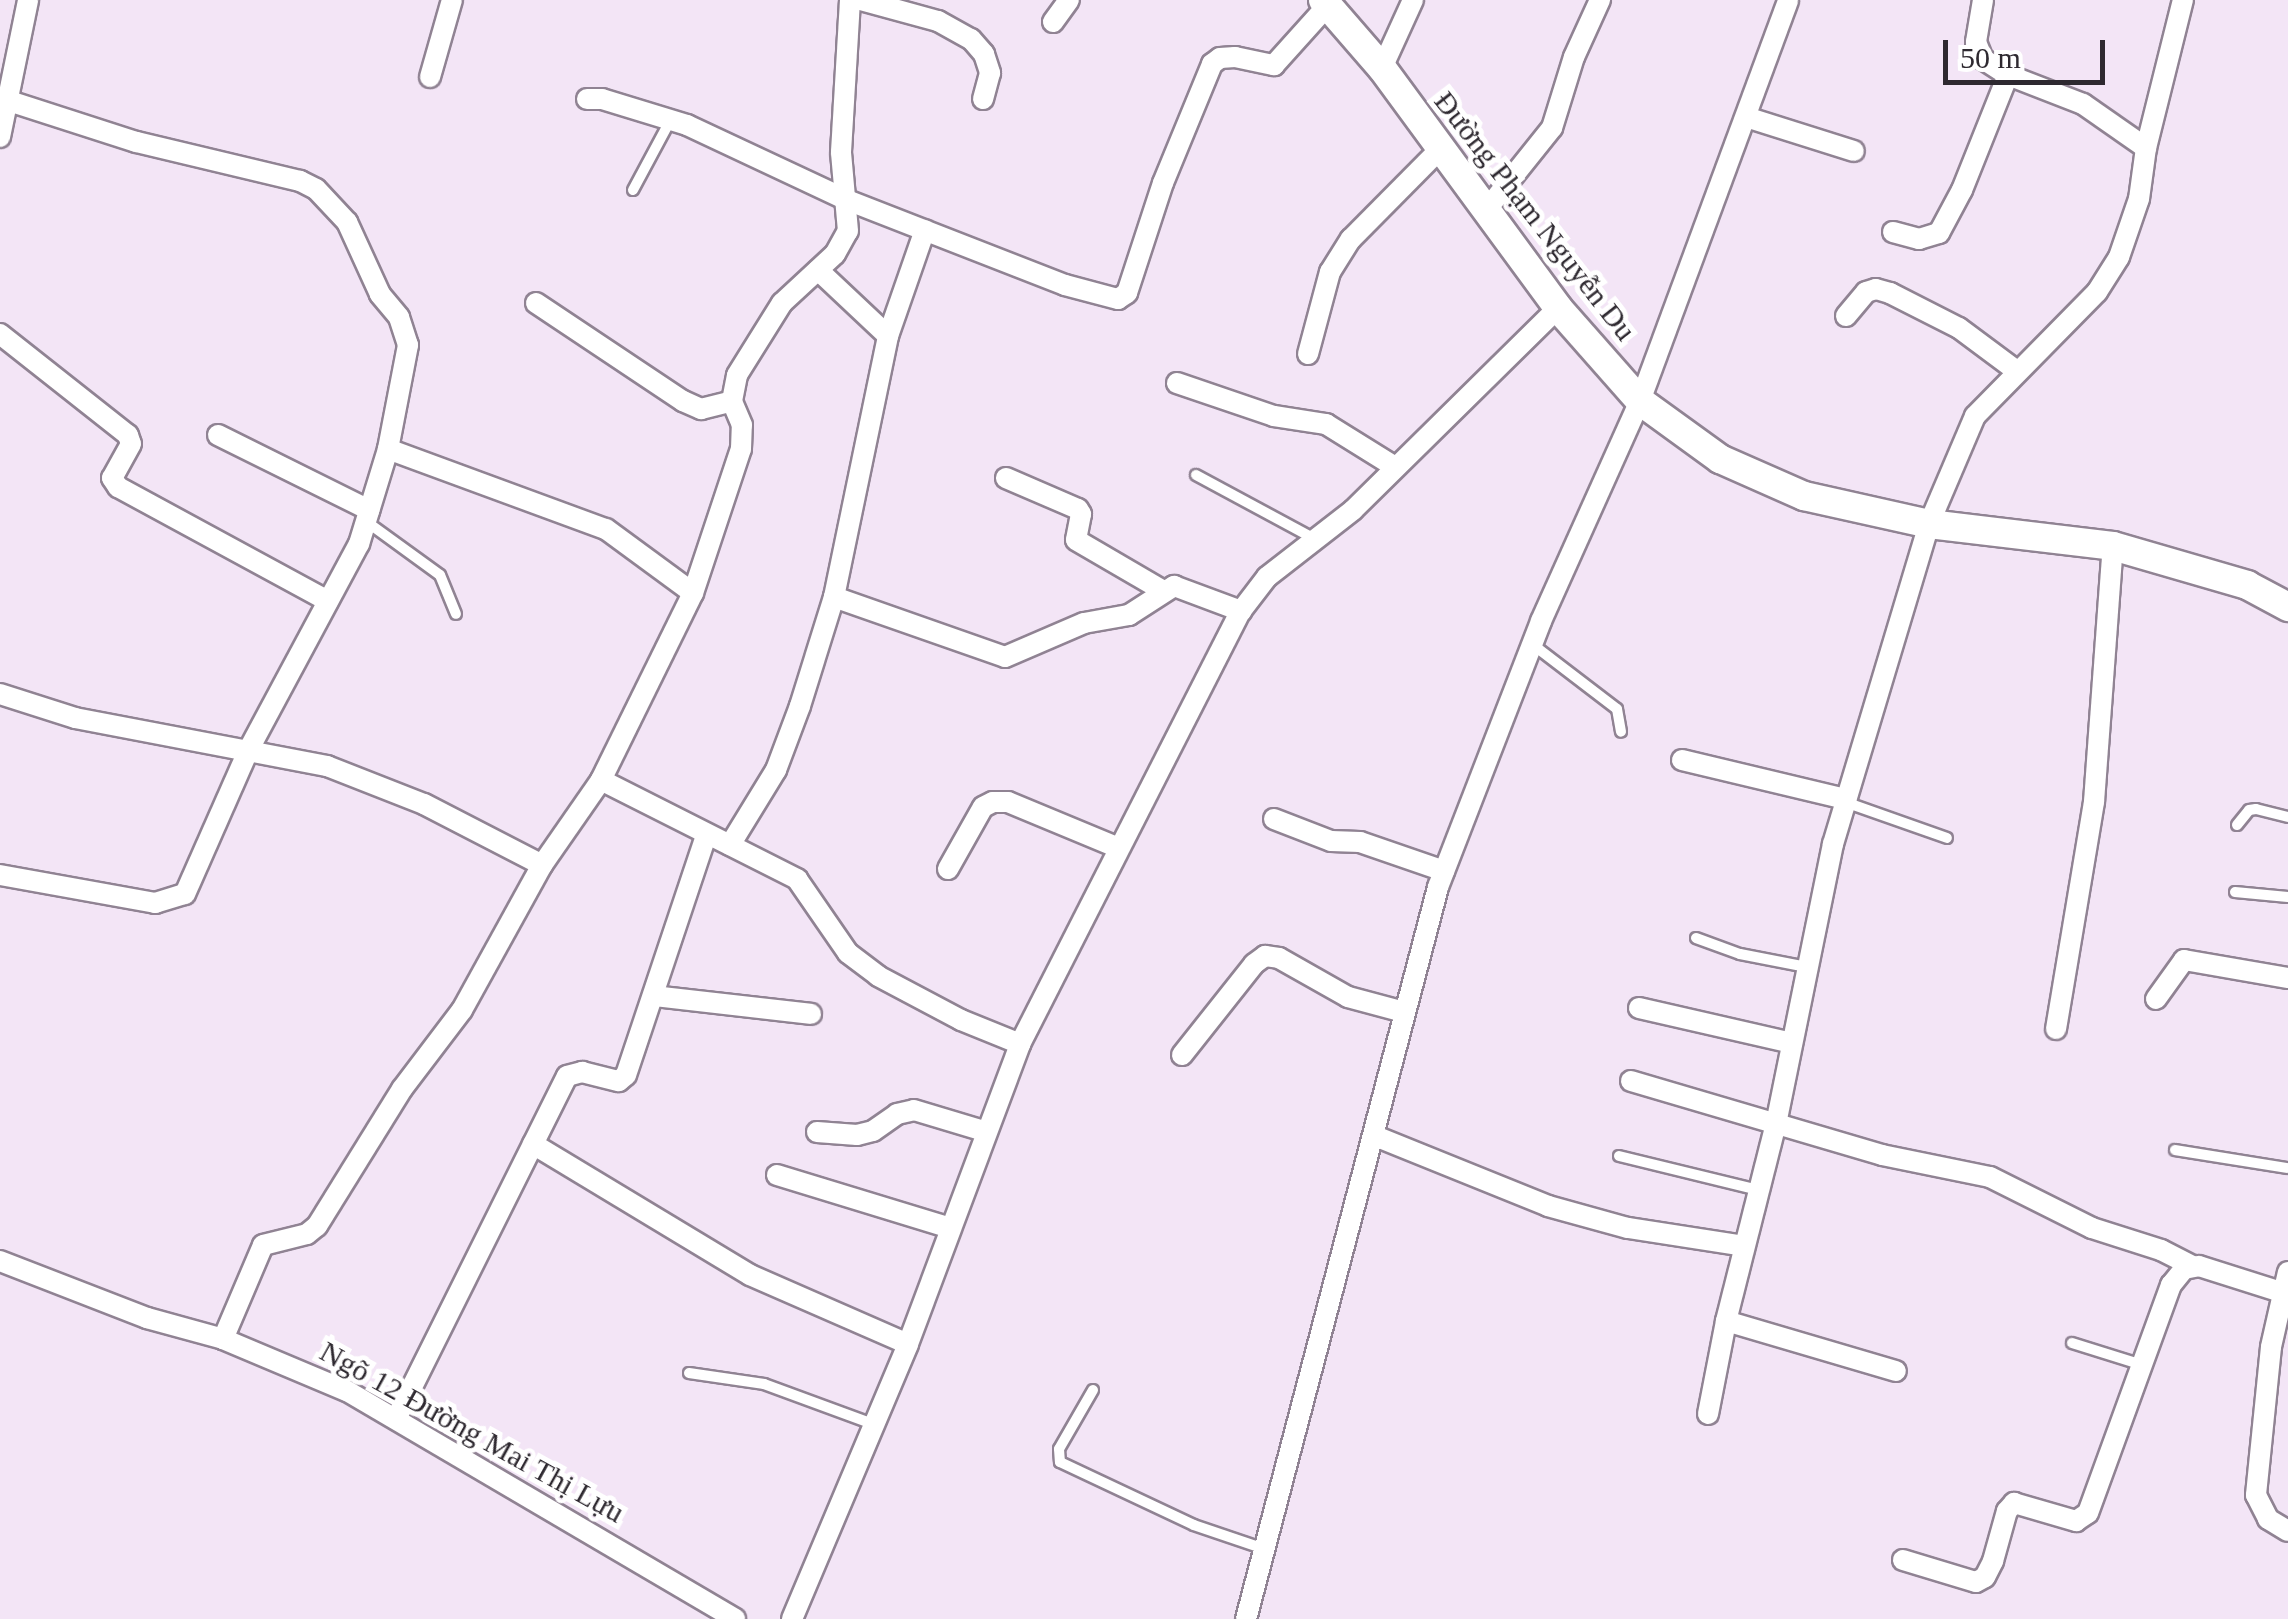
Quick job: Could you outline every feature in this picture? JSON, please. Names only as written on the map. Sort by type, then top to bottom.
[{"type":"main road","name":"Đường Phạm Nguyễn Du","points":[[1325,3],[1382,68],[1558,308],[1640,401],[1720,459],[1804,496],[1929,524],[2113,546],[2247,584],[2288,608]]},
{"type":"street","points":[[0,137],[28,0]]},
{"type":"street","points":[[430,77],[452,0]]},
{"type":"street","points":[[224,1338],[263,1246],[307,1234],[317,1226],[402,1088],[462,1010],[542,864],[601,780],[693,593],[740,448],[742,425],[732,400],[737,375],[782,303],[842,245],[850,220],[841,152],[850,0]]},
{"type":"street","points":[[862,0],[938,21],[972,39],[984,54],[990,73],[982,99]]},
{"type":"street","points":[[1053,22],[1069,0]]},
{"type":"street","points":[[1382,68],[1413,0]]},
{"type":"street","points":[[1487,208],[1552,128],[1580,41],[1600,0]]},
{"type":"street","points":[[1246,1619],[1444,871],[1532,644],[1640,401],[1788,0]]},
{"type":"street","points":[[1984,0],[1977,31],[1978,53],[2008,75],[2083,104],[2146,148]]},
{"type":"street","points":[[1708,1414],[1726,1322],[1776,1124],[1845,800],[1929,524],[1975,416],[2097,292],[2120,257],[2139,198],[2146,148],[2184,0]]},
{"type":"street","points":[[587,99],[602,99],[670,120],[748,151],[847,200],[1065,285],[1111,299],[1124,296],[1162,183],[1212,64],[1220,58],[1235,57],[1274,65],[1325,3]]},
{"type":"street","points":[[1894,232],[1920,240],[1939,234],[1962,190],[2008,75]]},
{"type":"street","points":[[0,876],[155,903],[185,894],[249,749],[328,601],[368,516],[388,449],[406,362],[407,333],[380,294],[363,249],[332,201],[300,181],[136,142],[6,100]]},
{"type":"street","points":[[1746,117],[1854,151]]},
{"type":"street","points":[[1308,354],[1330,272],[1351,238],[1441,148]]},
{"type":"street","points":[[730,845],[776,770],[834,597],[888,336],[925,230]]},
{"type":"street","points":[[818,270],[888,336]]},
{"type":"street","points":[[1846,316],[1866,292],[1876,288],[1958,328],[2018,371]]},
{"type":"street","points":[[536,303],[683,401],[712,409],[732,400]]},
{"type":"street","points":[[792,1619],[908,1344],[984,1131],[1020,1044],[1240,611],[1267,576],[1316,540],[1395,468],[1558,308]]},
{"type":"street","points":[[0,334],[128,435],[130,444],[112,478],[118,486],[328,601]]},
{"type":"street","points":[[1177,382],[1274,416],[1326,424],[1395,468]]},
{"type":"street","points":[[218,435],[368,516]]},
{"type":"street","points":[[388,449],[591,522],[693,593]]},
{"type":"street","points":[[1006,478],[1078,508],[1081,514],[1076,540],[1162,590]]},
{"type":"street","points":[[2056,1029],[2094,802],[2113,546]]},
{"type":"street","points":[[834,597],[988,655],[1005,657],[1084,622],[1130,615],[1162,590],[1186,588],[1240,611]]},
{"type":"street","points":[[0,694],[75,718],[327,766],[424,804],[542,864]]},
{"type":"street","points":[[1682,760],[1845,800]]},
{"type":"street","points":[[601,780],[706,836],[797,878],[848,953],[878,976],[961,1020],[1020,1044]]},
{"type":"street","points":[[948,869],[983,807],[992,802],[1008,802],[1119,848]]},
{"type":"street","points":[[1274,819],[1330,841],[1360,842],[1444,871]]},
{"type":"street","points":[[396,1418],[464,1291],[568,1076],[582,1072],[615,1081],[623,1078],[706,836]]},
{"type":"street","points":[[1182,1055],[1254,964],[1266,956],[1279,958],[1348,996],[1404,1012]]},
{"type":"street","points":[[2156,999],[2184,960],[2288,978]]},
{"type":"street","points":[[654,996],[811,1014]]},
{"type":"street","points":[[1640,1008],[1792,1044]]},
{"type":"street","points":[[1631,1081],[1882,1155],[1990,1177],[2017,1194],[2092,1228],[2161,1250],[2192,1266],[2284,1282],[2256,1494],[2268,1519],[2288,1531]]},
{"type":"street","points":[[816,1132],[857,1135],[873,1131],[897,1114],[914,1110],[984,1131]]},
{"type":"street","points":[[1375,1136],[1517,1190],[1548,1206],[1628,1228],[1744,1246]]},
{"type":"street","points":[[532,1144],[750,1275],[908,1344]]},
{"type":"street","points":[[777,1175],[950,1228]]},
{"type":"street","name":"Ngõ 12 Đường Mai Thị Lựu","points":[[0,1260],[148,1318],[224,1338],[297,1368],[396,1418],[735,1619]]},
{"type":"street","points":[[1903,1560],[1976,1582],[1985,1578],[2007,1511],[2014,1504],[2020,1502],[2076,1521],[2088,1513],[2171,1285],[2192,1266]]},
{"type":"street","points":[[1726,1322],[1896,1371]]},
{"type":"lane","points":[[634,190],[670,120]]},
{"type":"lane","points":[[1196,475],[1316,540]]},
{"type":"lane","points":[[368,516],[440,574],[456,614]]},
{"type":"lane","points":[[1532,644],[1616,710],[1621,732]]},
{"type":"lane","points":[[1845,800],[1948,838]]},
{"type":"lane","points":[[2237,825],[2248,810],[2288,816]]},
{"type":"lane","points":[[2236,892],[2288,897]]},
{"type":"lane","points":[[1696,938],[1740,954],[1807,967]]},
{"type":"lane","points":[[2175,1150],[2288,1168]]},
{"type":"lane","points":[[1619,1156],[1760,1190]]},
{"type":"lane","points":[[2072,1344],[2143,1365]]},
{"type":"lane","points":[[689,1372],[764,1384],[874,1424]]},
{"type":"lane","points":[[1092,1390],[1059,1450],[1060,1462],[1194,1525],[1266,1550]]}]
